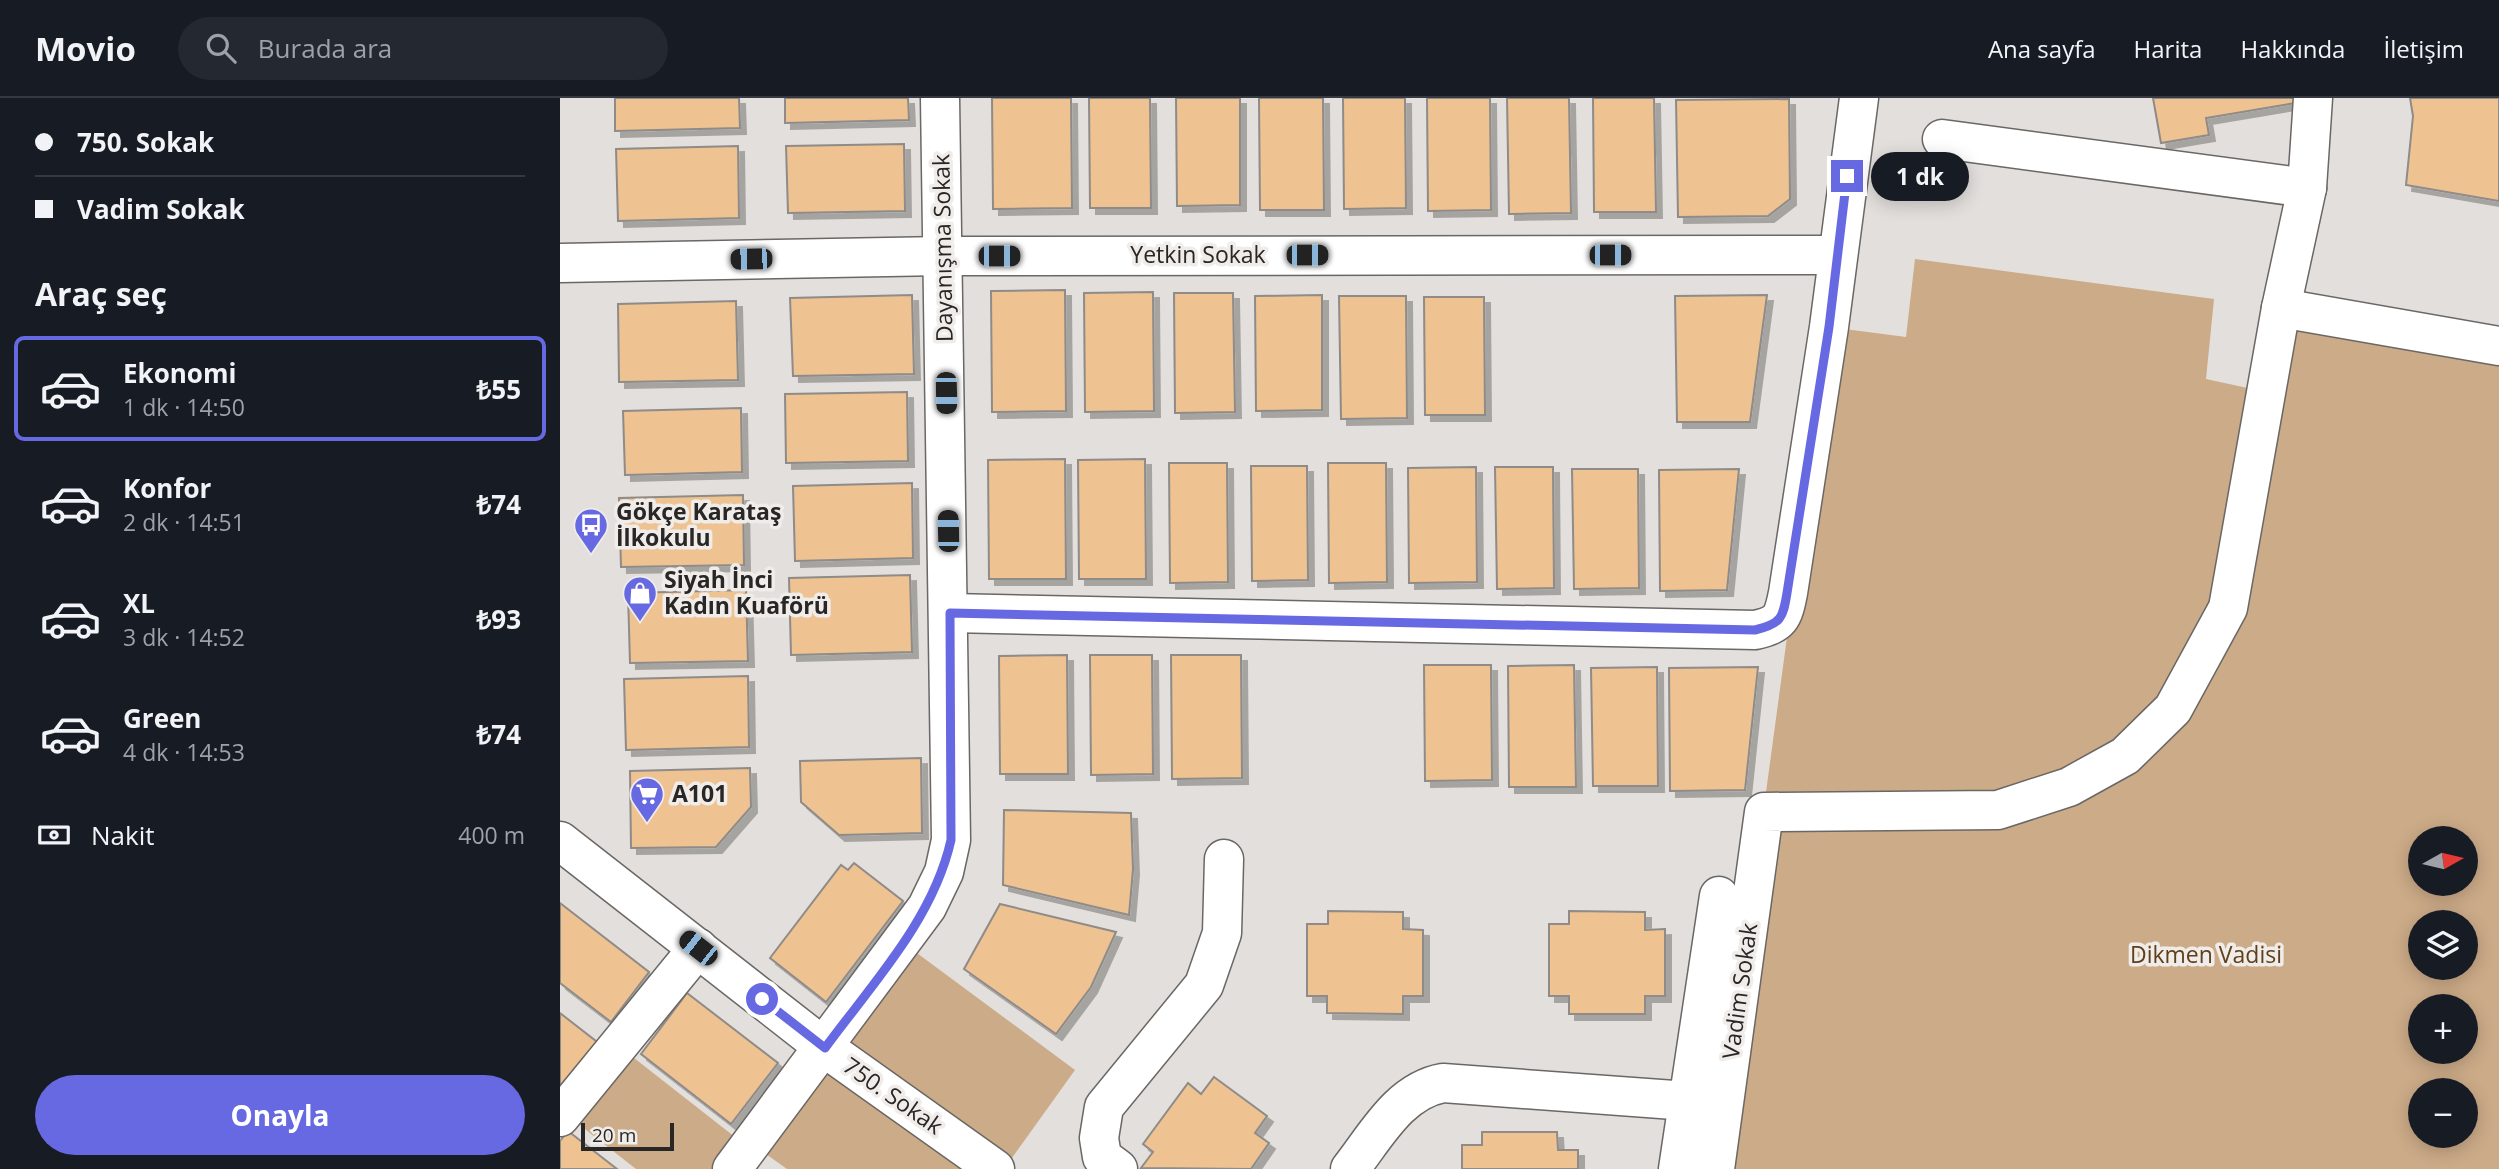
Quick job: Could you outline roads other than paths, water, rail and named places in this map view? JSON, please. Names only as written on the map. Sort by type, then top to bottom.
[{"type":"street","name":"Dayanışma Sokak","points":[[733,1169],[927,907],[944,872],[951,840],[950,613],[940,98]]},
{"type":"street","points":[[950,613],[1755,630],[1773,626],[1784,614],[1829,327],[1836,255],[1859,98]]},
{"type":"street","points":[[2313,98],[2307,188],[2281,308],[2499,346]]},
{"type":"street","points":[[1942,139],[2307,188]]},
{"type":"street","name":"Yetkin Sokak","points":[[560,262],[943,256],[1836,255]]},
{"type":"street","name":"Vadim Sokak","points":[[1715,1169],[1765,812],[1998,810],[2069,787],[2125,755],[2173,709],[2228,608],[2281,308]]},
{"type":"street","name":"750. Sokak","points":[[560,841],[825,1048],[995,1169]]},
{"type":"street","points":[[1118,1169],[1102,1157],[1099,1130],[1104,1107],[1204,985],[1222,933],[1224,859]]},
{"type":"street","points":[[1678,1169],[1719,896]]},
{"type":"street","points":[[560,1117],[698,948]]},
{"type":"street","points":[[1350,1169],[1406,1099],[1430,1085],[1443,1083],[1688,1101]]},
{"type":"place","name":"Gökçe Karataş İlkokulu","points":[[591,555]]},
{"type":"place","name":"Siyah İnci Kadın Kuaförü","points":[[640,623]]},
{"type":"place","name":"A101","points":[[647,824]]},
{"type":"park label","name":"Dikmen Vadisi","points":[[2206,955]]}]
